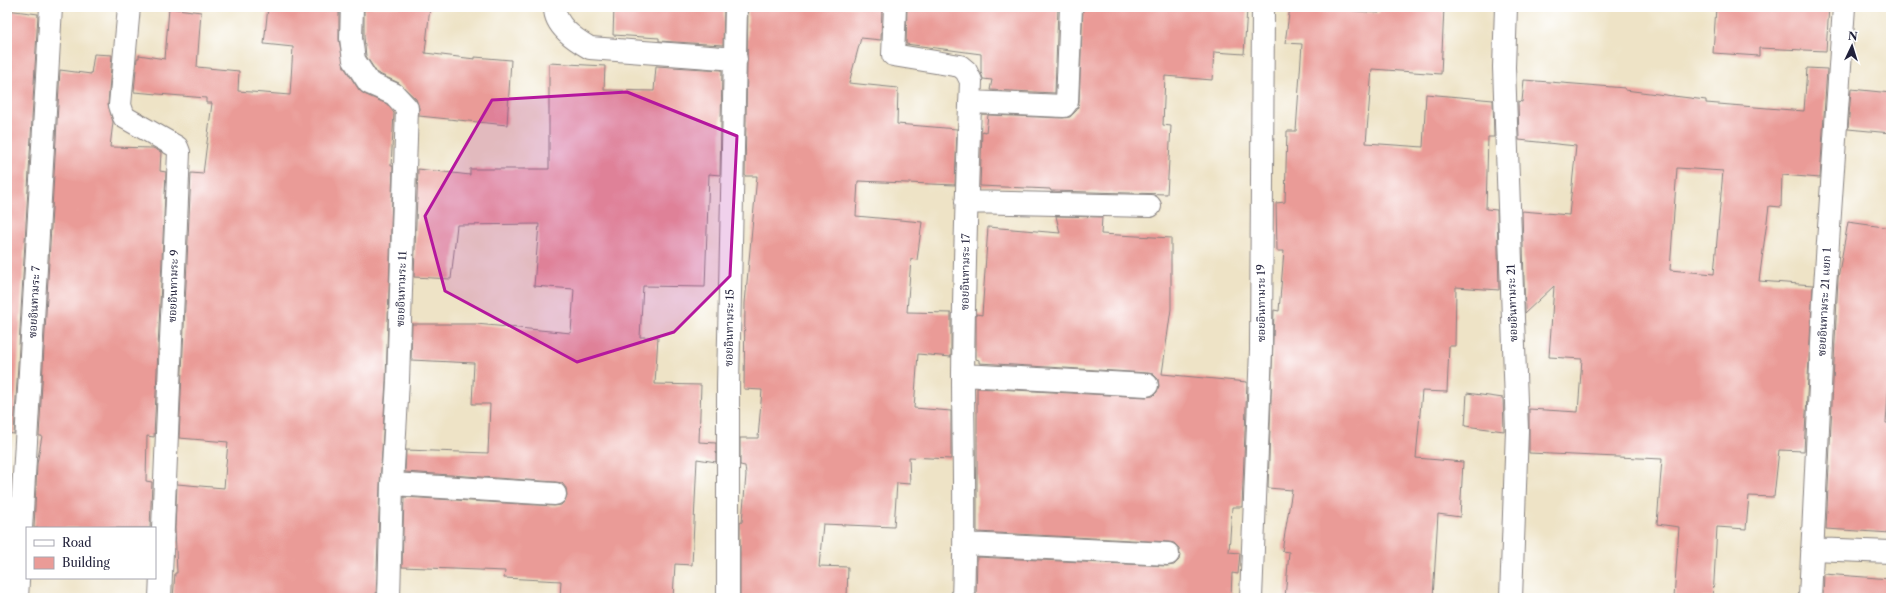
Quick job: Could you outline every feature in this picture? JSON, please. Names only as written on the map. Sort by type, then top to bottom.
[{"type":"street","name":"ซอยอินทามระ 7","points":[[17,598],[51,7]]},
{"type":"street","name":"ซอยอินทามระ 9","points":[[129,7],[120,105],[124,117],[177,146],[179,152],[160,598]]},
{"type":"street","name":"ซอยอินทามระ 11","points":[[352,7],[350,38],[354,60],[369,83],[394,94],[407,108],[389,598]]},
{"type":"street","points":[[555,7],[555,12],[562,25],[574,40],[590,48],[736,59]]},
{"type":"street","name":"ซอยอินทามระ 15","points":[[728,598],[728,385],[736,7]]},
{"type":"street","name":"ซอยอินทามระ 17","points":[[895,7],[893,55],[960,66],[966,70],[971,81],[966,202],[964,375],[965,544],[963,598]]},
{"type":"street","points":[[970,102],[1064,106],[1067,102],[1071,7]]},
{"type":"street","name":"ซอยอินทามระ 19","points":[[1251,598],[1261,350],[1263,7]]},
{"type":"street","name":"ซอยอินทามระ 21","points":[[1506,7],[1504,75],[1517,430],[1511,598]]},
{"type":"street","name":"ซอยอินทามระ 21 แยก 1","points":[[1810,598],[1824,301],[1844,7]]},
{"type":"street","points":[[966,202],[1150,206]]},
{"type":"street","points":[[964,375],[1147,385]]},
{"type":"street","points":[[392,484],[555,494]]},
{"type":"street","points":[[965,544],[1168,554]]},
{"type":"street","points":[[1812,549],[1891,552]]},
{"type":"highlighted area","points":[[627,92],[737,136],[730,276],[674,332],[577,362],[445,291],[425,216],[492,100]]},
{"type":"building","points":[[268,7],[339,7],[339,40],[344,67],[359,90],[364,94],[387,104],[394,113],[391,166],[393,166],[386,380],[380,484],[376,598],[173,598],[175,573],[177,573],[175,528],[177,484],[224,488],[228,442],[179,438],[191,173],[203,174],[212,103],[206,103],[206,98],[134,92],[137,58],[139,58],[139,55],[165,59],[169,8],[201,12],[197,67],[239,71],[238,91],[290,95],[293,47],[264,44]]},
{"type":"building","points":[[364,7],[430,7],[425,53],[475,59],[475,57],[511,60],[507,125],[419,116],[419,108],[416,99],[399,83],[377,73],[366,56],[364,37]]},
{"type":"building","points":[[614,7],[724,7],[723,45],[659,41],[659,38],[613,35]]},
{"type":"building","points":[[748,7],[882,7],[881,40],[861,38],[849,83],[898,88],[897,124],[957,129],[955,185],[858,181],[856,216],[922,222],[917,260],[911,259],[907,312],[951,313],[951,357],[918,354],[914,408],[951,411],[951,459],[909,457],[910,484],[897,483],[894,527],[823,524],[819,566],[848,567],[847,598],[740,598],[740,523],[742,522],[746,475],[745,466],[740,465],[740,438],[758,438],[762,390],[744,389],[745,303],[757,176],[745,176]]},
{"type":"building","points":[[907,7],[1058,7],[1055,93],[990,90],[992,80],[983,79],[981,72],[981,54],[906,44]]},
{"type":"building","points":[[1083,7],[1214,7],[1247,9],[1244,54],[1214,52],[1212,80],[1165,76],[1163,125],[1171,126],[1167,194],[1051,191],[1050,189],[980,186],[982,131],[986,132],[988,115],[1063,118],[1070,117],[1077,110],[1079,103]]},
{"type":"building","points":[[1290,7],[1312,7],[1379,13],[1379,7],[1444,7],[1441,74],[1372,69],[1366,143],[1423,147],[1426,94],[1493,100],[1494,137],[1488,137],[1486,209],[1497,210],[1499,290],[1456,287],[1455,346],[1449,346],[1447,392],[1422,391],[1416,458],[1463,462],[1460,517],[1438,514],[1433,598],[1285,598],[1289,552],[1282,551],[1292,490],[1268,488],[1274,310],[1279,311],[1284,251],[1277,251],[1276,203],[1285,202],[1287,131],[1296,131],[1302,44],[1285,43]]},
{"type":"building","points":[[1716,7],[1829,7],[1826,51],[1759,48],[1759,56],[1713,53]]},
{"type":"building","points":[[7,10],[38,14],[14,434],[7,433]]},
{"type":"building","points":[[94,54],[112,55],[108,104],[113,122],[110,147],[153,148],[161,152],[160,171],[166,172],[154,437],[147,436],[146,481],[152,482],[150,527],[34,527],[37,464],[42,436],[39,436],[60,70],[91,74]]},
{"type":"building","points":[[549,63],[605,66],[604,90],[654,91],[656,66],[722,70],[720,175],[709,174],[705,287],[643,286],[640,337],[658,337],[655,384],[701,385],[699,442],[716,443],[716,462],[697,459],[692,565],[675,564],[673,598],[560,598],[561,581],[504,578],[505,571],[402,567],[404,497],[554,506],[561,505],[565,501],[567,495],[566,488],[562,483],[556,482],[405,472],[406,450],[488,453],[490,404],[472,404],[474,363],[411,360],[412,324],[476,324],[571,333],[574,289],[534,286],[539,224],[457,225],[451,279],[414,277],[418,169],[470,175],[470,169],[549,169]]},
{"type":"building","points":[[1807,68],[1827,69],[1820,178],[1782,175],[1781,207],[1769,206],[1759,281],[1813,285],[1804,451],[1779,450],[1774,497],[1749,496],[1746,529],[1717,527],[1713,598],[1674,598],[1679,527],[1657,524],[1662,459],[1529,453],[1529,409],[1578,412],[1582,359],[1549,357],[1554,286],[1525,313],[1522,211],[1569,215],[1576,146],[1519,140],[1518,101],[1522,102],[1524,80],[1625,88],[1625,90],[1706,100],[1706,103],[1804,111]],"holes":[[[1677,168],[1723,171],[1714,274],[1670,270]]]},
{"type":"building","points":[[1851,89],[1891,93],[1891,133],[1848,129]]},
{"type":"building","points":[[1056,216],[1102,217],[1101,234],[1171,238],[1171,309],[1162,374],[1247,382],[1242,507],[1232,507],[1229,552],[1240,553],[1238,574],[1232,573],[1231,598],[976,598],[977,557],[1167,566],[1174,565],[1179,560],[1179,548],[1174,543],[1169,542],[977,532],[977,388],[1146,397],[1153,396],[1157,392],[1159,386],[1158,379],[1153,374],[1148,373],[979,363],[979,360],[976,359],[976,314],[982,315],[988,227],[1060,233]]},
{"type":"building","points":[[1848,222],[1891,228],[1891,370],[1886,423],[1891,423],[1891,533],[1826,529],[1838,278]]},
{"type":"building","points":[[1467,393],[1503,398],[1504,431],[1465,426]]},
{"type":"building","points":[[1824,574],[1891,579],[1891,598],[1823,598]]}]
